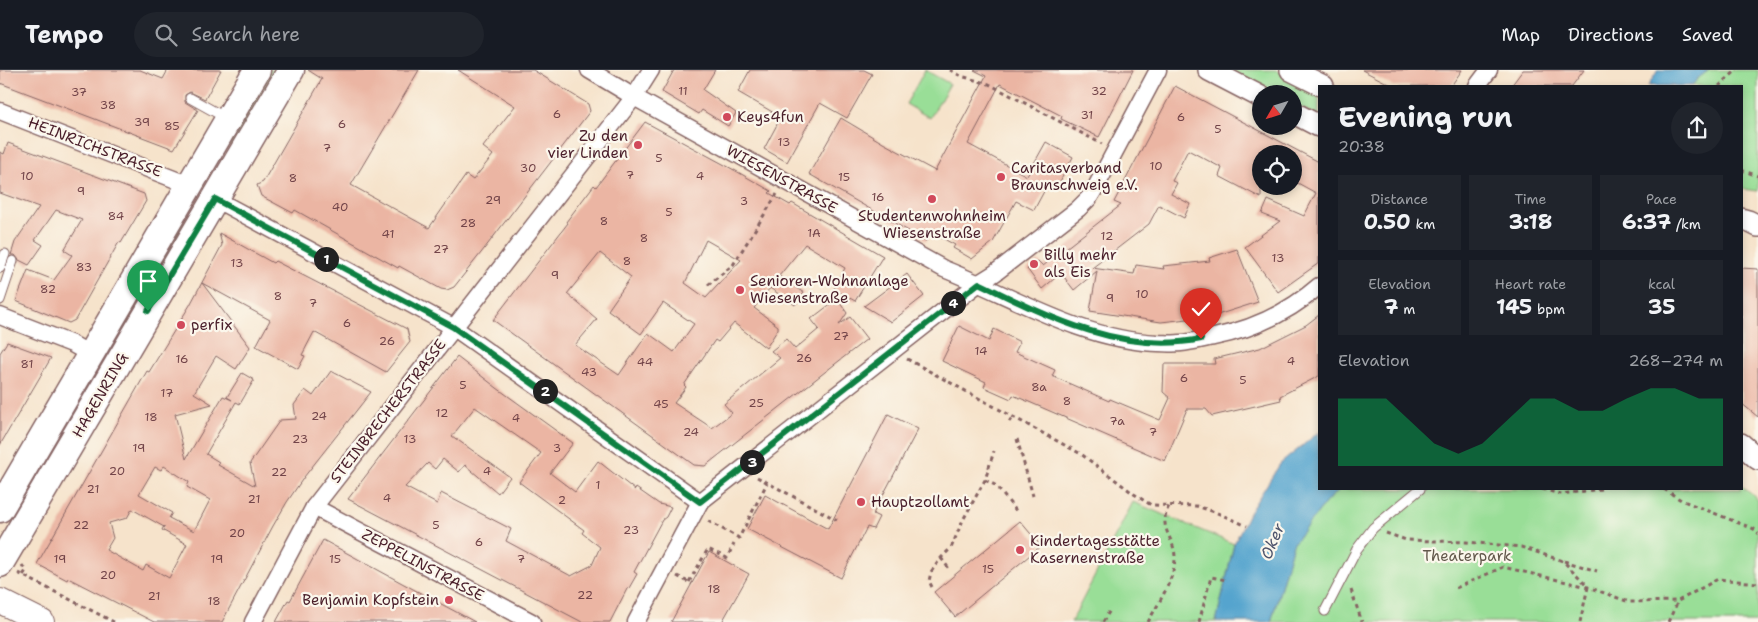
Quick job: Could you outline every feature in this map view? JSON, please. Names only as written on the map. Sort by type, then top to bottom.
[{"type":"main road","name":"HAGENRING","points":[[1,507],[257,70]]},
{"type":"main road","name":"HAGENRING","points":[[8,568],[215,199],[291,70]]},
{"type":"main road","points":[[0,601],[42,622]]},
{"type":"street","name":"WIESENSTRASSE","points":[[588,70],[944,269],[1085,330],[1134,342],[1180,344],[1247,329],[1280,315],[1318,287]]},
{"type":"street","name":"STEINBRECHERSTRASSE","points":[[253,622],[314,507],[634,97],[651,70]]},
{"type":"street","points":[[636,622],[697,507],[979,283],[995,273],[1078,209],[1095,189],[1158,70]]},
{"type":"street","points":[[1209,70],[1252,92]]},
{"type":"street","points":[[1292,70],[1321,85]]},
{"type":"street","points":[[1478,85],[1489,70]]},
{"type":"street","name":"HEINRICHSTRASSE","points":[[2,115],[189,185]]},
{"type":"street","points":[[1302,117],[1318,125]]},
{"type":"street","points":[[215,199],[453,327],[697,507]]},
{"type":"street","points":[[1743,219],[1758,226]]},
{"type":"street","points":[[0,316],[72,344],[90,354]]},
{"type":"street","points":[[1743,446],[1758,458]]},
{"type":"street","name":"ZEPPELINSTRASSE","points":[[314,507],[532,622]]},
{"type":"lane","points":[[190,98],[228,120]]},
{"type":"lane","points":[[0,268],[6,254]]},
{"type":"lane","points":[[0,300],[13,260]]},
{"type":"lane","points":[[1325,611],[1357,549],[1372,528],[1419,490]]},
{"type":"path","points":[[950,70],[961,76],[989,84],[1116,151]]},
{"type":"path","points":[[1720,85],[1737,70]]},
{"type":"path","points":[[1743,171],[1758,176]]},
{"type":"path","points":[[708,285],[733,265],[786,180]]},
{"type":"path","points":[[905,358],[1081,454],[1151,505],[1196,506],[1247,526]]},
{"type":"path","points":[[1009,422],[1013,416]]},
{"type":"path","points":[[1017,439],[1033,496]]},
{"type":"path","points":[[932,587],[929,581],[931,572],[951,548],[984,480],[994,451]]},
{"type":"path","points":[[752,475],[837,520]]},
{"type":"path","points":[[984,480],[995,485],[1018,513]]},
{"type":"path","points":[[697,507],[739,538],[766,483]]},
{"type":"path","points":[[1546,490],[1560,494],[1594,490]]},
{"type":"path","points":[[1665,490],[1680,500],[1754,529],[1758,534]]},
{"type":"path","points":[[1148,622],[1167,586],[1175,560],[1175,551],[1164,525],[1165,514],[1169,506]]},
{"type":"path","points":[[1394,537],[1406,540],[1466,542],[1521,547],[1597,571]]},
{"type":"path","points":[[676,576],[690,583],[708,549],[727,558],[734,544]]},
{"type":"path","points":[[941,558],[950,570]]},
{"type":"path","points":[[1564,561],[1588,586]]},
{"type":"path","points":[[1456,588],[1503,567],[1588,586],[1630,602],[1678,601],[1718,579],[1758,583]]},
{"type":"path","points":[[8,568],[114,622]]},
{"type":"path","points":[[1199,622],[1212,577],[1226,580]]},
{"type":"path","points":[[1580,622],[1588,586]]},
{"type":"path","points":[[1354,600],[1362,622]]},
{"type":"path","points":[[1668,622],[1678,601]]},
{"type":"path","points":[[1103,622],[1110,610]]},
{"type":"green space","points":[[268,70],[279,70],[234,147],[225,142]]},
{"type":"green space","points":[[925,70],[950,84],[930,118],[906,104]]},
{"type":"green space","points":[[1229,70],[1276,70],[1318,91],[1318,116],[1302,108],[1302,85],[1257,85]]},
{"type":"green space","points":[[1709,70],[1758,70],[1758,191],[1743,189],[1743,85],[1693,85],[1697,79]]},
{"type":"green space","points":[[180,219],[188,224],[54,451],[50,448]]},
{"type":"green space","name":"Theaterpark","points":[[1743,487],[1758,500],[1758,622],[1271,622],[1293,544],[1326,502],[1339,490],[1743,490]]},
{"type":"green space","points":[[1133,502],[1234,544],[1216,622],[1071,622]]},
{"type":"water","points":[[1658,70],[1709,70],[1697,79],[1693,85],[1649,85]]},
{"type":"water","name":"Oker","points":[[1318,433],[1318,490],[1339,490],[1326,502],[1293,544],[1271,622],[1216,622],[1234,544],[1249,513],[1280,464]]},
{"type":"building","points":[[0,70],[140,70],[163,79],[168,70],[221,70],[205,99],[190,92],[185,95],[185,102],[198,110],[174,149],[0,83]]},
{"type":"building","points":[[308,70],[419,70],[351,185],[429,228],[466,175],[473,180],[493,155],[483,147],[515,106],[458,70],[533,70],[588,104],[590,111],[454,287],[447,290],[441,289],[399,266],[398,268],[295,210],[293,213],[261,196],[257,185],[263,182],[322,79]]},
{"type":"building","points":[[674,70],[715,70],[703,90],[736,113],[728,126],[702,110],[699,114],[662,92]]},
{"type":"building","points":[[750,70],[864,70],[872,74],[847,118],[820,103],[787,162],[764,149],[781,117],[738,92]]},
{"type":"building","points":[[974,70],[1133,70],[1099,137],[1061,119],[1062,116],[1000,84],[968,144],[1027,176],[1046,142],[1073,157],[1057,187],[1049,182],[1034,210],[1016,201],[993,242],[972,259],[953,248],[955,245],[931,232],[926,241],[809,174],[841,118],[935,171],[986,76]]},
{"type":"building","points":[[1362,70],[1462,70],[1452,85],[1391,85]]},
{"type":"building","points":[[1523,70],[1584,70],[1573,85],[1512,85]]},
{"type":"building","points":[[1175,86],[1252,127],[1252,135],[1268,135],[1287,145],[1252,145],[1252,193],[1219,176],[1222,168],[1188,150],[1172,181],[1177,183],[1171,194],[1190,204],[1184,218],[1159,205],[1149,224],[1092,268],[1134,274],[1136,265],[1164,269],[1163,266],[1210,261],[1209,258],[1237,249],[1258,302],[1214,316],[1161,322],[1090,311],[1097,271],[1074,290],[1061,273],[1042,289],[1027,269],[1038,261],[1043,266],[1121,205],[1114,202]]},
{"type":"building","points":[[645,122],[736,171],[771,191],[769,193],[790,205],[792,203],[883,256],[855,301],[834,289],[845,268],[805,244],[779,276],[804,293],[795,305],[770,288],[754,308],[778,326],[766,348],[734,323],[718,342],[715,340],[674,403],[712,428],[732,413],[724,404],[780,358],[771,351],[786,339],[795,349],[819,329],[811,319],[837,299],[847,313],[839,325],[850,317],[867,339],[705,466],[694,465],[493,320],[568,223],[566,222],[594,185],[596,187]],"holes":[[[706,240],[741,260],[706,298],[685,283]],[[600,253],[631,277],[608,310],[641,334],[663,303],[694,324],[674,352],[648,333],[619,375],[575,345],[597,319],[567,294]]]},
{"type":"building","points":[[8,143],[144,194],[146,201],[121,243],[119,242],[75,320],[69,323],[16,301],[28,270],[54,280],[72,255],[64,250],[82,220],[56,210],[35,240],[43,245],[29,265],[19,260],[15,255],[11,255],[15,242],[39,207],[0,193],[0,152],[4,154]]},
{"type":"building","points":[[1302,153],[1318,161],[1318,264],[1278,292],[1245,247],[1280,221],[1262,214],[1268,200],[1304,216],[1316,193],[1302,185]]},
{"type":"building","points":[[219,233],[273,263],[275,261],[407,329],[410,342],[386,372],[314,332],[302,355],[305,356],[298,369],[256,346],[270,320],[202,283],[250,347],[236,369],[216,356],[194,393],[212,404],[175,414],[186,459],[223,396],[232,400],[227,397],[242,373],[254,380],[240,404],[236,402],[206,454],[219,462],[218,465],[255,486],[250,463],[280,420],[296,419],[294,405],[305,390],[313,396],[331,371],[371,392],[304,477],[287,502],[222,622],[154,622],[37,564],[147,371],[149,372],[190,305],[222,245]],"holes":[[[164,466],[189,482],[187,487],[210,500],[194,531],[169,518],[172,513],[139,494],[155,467],[161,470]],[[132,509],[164,527],[162,530],[187,544],[169,578],[146,565],[143,571],[106,550],[113,538],[109,523],[127,518]]]},
{"type":"building","points":[[1743,268],[1758,269],[1758,417],[1743,405]]},
{"type":"building","points":[[907,274],[924,296],[891,322],[864,306]]},
{"type":"building","points":[[1318,316],[1318,377],[1280,396],[1281,400],[1212,416],[1206,409],[1187,409],[1165,461],[1013,395],[1011,399],[984,387],[986,382],[942,361],[959,326],[989,341],[994,329],[1020,342],[1015,352],[1055,370],[1052,376],[1109,401],[1110,399],[1160,420],[1170,398],[1163,392],[1164,364],[1215,364],[1214,359],[1260,348],[1306,325]]},
{"type":"building","points":[[7,342],[51,358],[0,445],[0,353]]},
{"type":"building","points":[[457,357],[573,443],[550,473],[575,492],[598,461],[635,490],[636,488],[659,504],[671,507],[634,572],[637,574],[610,622],[582,622],[348,499]],"holes":[[[475,407],[541,453],[519,482],[584,530],[582,533],[600,547],[592,565],[571,576],[506,541],[511,529],[441,493],[437,504],[405,487],[428,463],[435,469],[443,459],[459,472],[465,465],[498,493],[510,477],[452,436]]]},
{"type":"building","name":"Hauptzollamt","points":[[888,414],[918,429],[873,514],[879,517],[873,529],[867,527],[841,578],[747,529],[765,495],[828,529]]},
{"type":"building","name":"Kindertagesstätte Kasernenstraße","points":[[1020,521],[1041,546],[955,617],[934,592]]},
{"type":"building","points":[[323,540],[475,622],[276,622],[288,600],[290,601]]},
{"type":"building","points":[[709,552],[749,574],[722,622],[671,622]]},
{"type":"place","name":"Keys4fun","points":[[727,117]]},
{"type":"place","name":"Zu den vier Linden","points":[[638,145]]},
{"type":"place","name":"Caritasverband Braunschweig e.V.","points":[[1001,177]]},
{"type":"place","name":"Studentenwohnheim Wiesenstraße","points":[[932,199]]},
{"type":"place","name":"Billy mehr als Eis","points":[[1034,264]]},
{"type":"place","name":"Senioren-Wohnanlage Wiesenstraße","points":[[740,290]]},
{"type":"place","name":"perfix","points":[[181,325]]},
{"type":"place","name":"Hauptzollamt","points":[[861,502]]},
{"type":"place","name":"Kindertagesstätte Kasernenstraße","points":[[1020,550]]},
{"type":"place","name":"Benjamin Kopfstein","points":[[449,600]]},
{"type":"route","points":[[148,311],[215,199],[453,327],[700,502],[979,283],[1040,312],[1085,330],[1134,342],[1180,344],[1201,339]]}]
